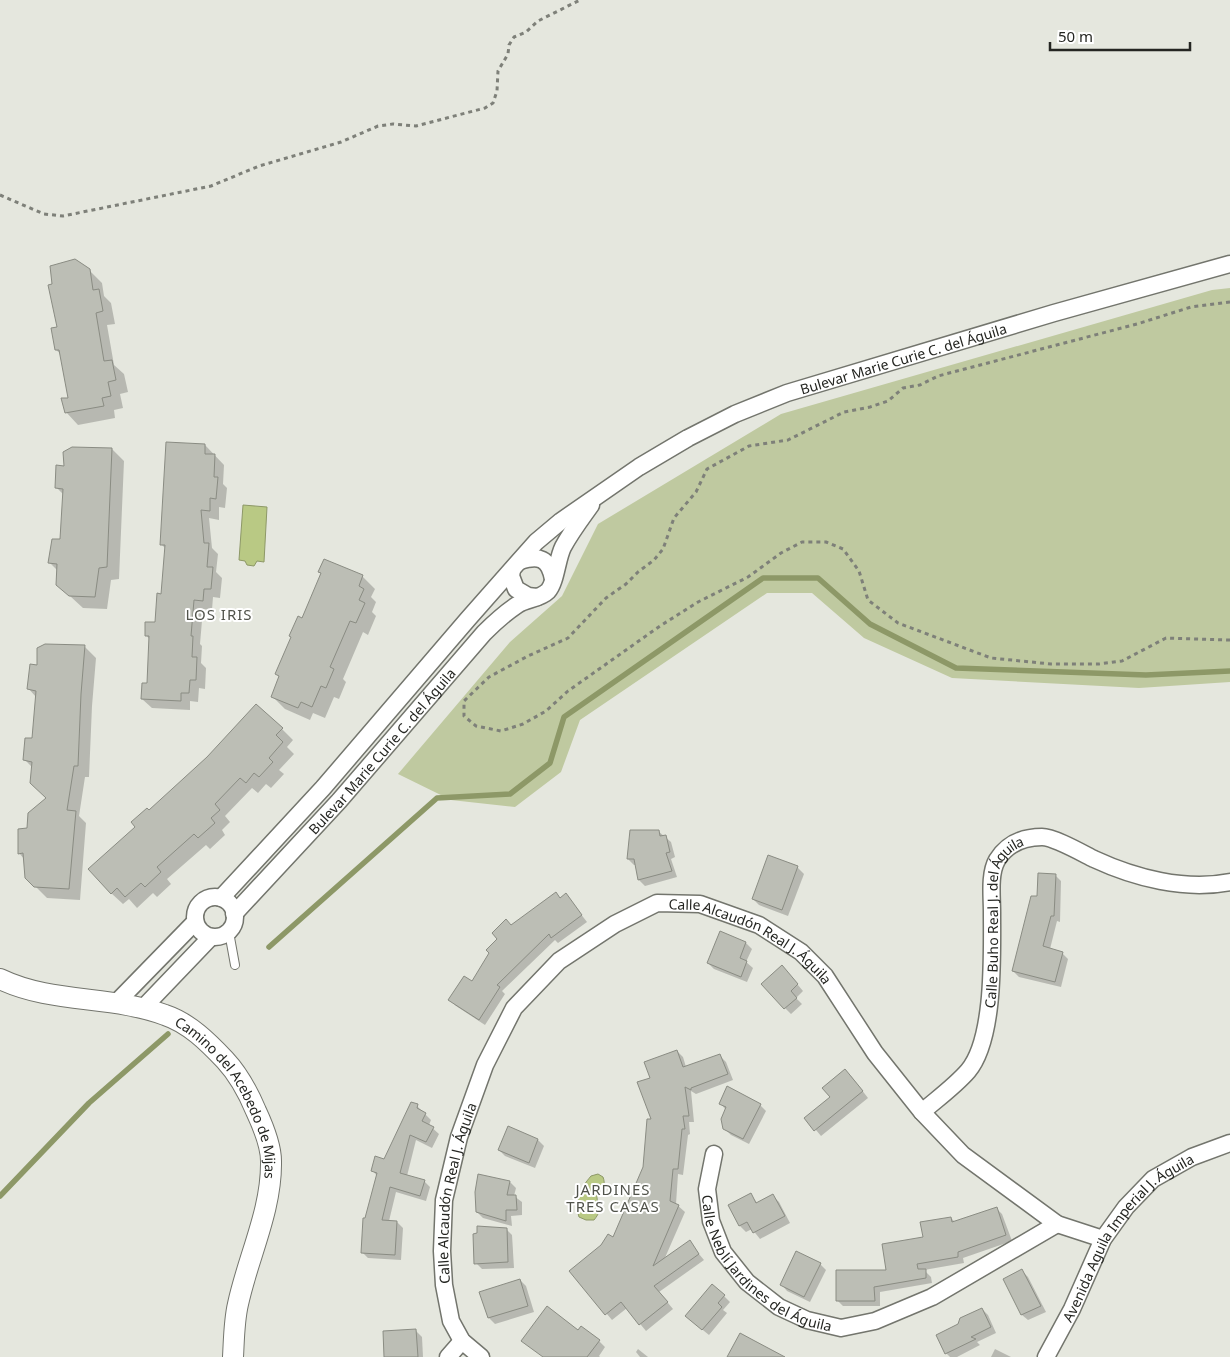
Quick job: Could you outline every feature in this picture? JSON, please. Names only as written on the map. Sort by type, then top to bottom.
[{"type":"street","name":"Bulevar Marie Curie C. del Águila","points":[[220,898],[323,788],[468,618],[536,542],[561,521],[597,498],[639,467],[688,438],[735,414],[787,393],[1054,313],[1230,264]]},
{"type":"street","name":"Bulevar Marie Curie C. del Águila","points":[[234,914],[339,801],[484,633],[518,604],[549,590],[562,548],[597,498]]},
{"type":"street","points":[[537,597],[528,596],[516,589],[511,576],[516,565],[535,558],[542,560],[551,569],[553,579]]},
{"type":"street","name":"Calle Buho Real J. del Águila","points":[[922,1112],[968,1071],[980,1048],[988,1014],[992,956],[992,880],[996,862],[1007,847],[1024,838],[1044,837],[1114,868],[1169,883],[1212,886],[1230,882]]},
{"type":"street","points":[[220,898],[232,906],[234,914],[233,926],[229,932],[218,937],[211,937],[200,931],[195,922],[195,914],[201,902],[207,899],[220,898]]},
{"type":"street","name":"Calle Alcaudón Real J. Águila","points":[[481,1357],[462,1341],[451,1321],[444,1285],[442,1251],[444,1200],[459,1136],[485,1065],[514,1008],[559,961],[615,924],[657,903],[700,904],[759,925],[800,952],[825,976],[875,1053],[922,1112],[963,1155],[1056,1224],[1103,1239]]},
{"type":"street","points":[[117,1002],[195,922]]},
{"type":"street","points":[[143,1008],[211,937]]},
{"type":"street","name":"Camino del Acebedo de Mijas","points":[[0,979],[41,994],[117,1002],[167,1015],[191,1028],[212,1046],[236,1072],[264,1129],[271,1160],[270,1188],[237,1306],[233,1357]]},
{"type":"street","name":"Avenida Aguila Imperial J. Águila","points":[[1046,1357],[1072,1309],[1103,1239],[1126,1207],[1153,1179],[1192,1157],[1230,1143]]},
{"type":"street","name":"Calle Neblí Jardines del Águila","points":[[714,1154],[707,1189],[711,1220],[723,1252],[748,1282],[779,1307],[807,1320],[841,1328],[875,1321],[932,1297],[1056,1224]]},
{"type":"street","points":[[448,1357],[462,1341]]},
{"type":"lane","points":[[229,932],[235,965]]},
{"type":"path","points":[[0,195],[44,214],[63,216],[211,186],[259,166],[341,142],[378,126],[394,124],[416,126],[485,108],[493,103],[497,91],[498,72],[508,54],[508,45],[514,37],[526,32],[538,21],[580,0]]},
{"type":"path","points":[[1230,302],[1191,307],[1137,324],[938,376],[920,385],[903,388],[888,401],[844,412],[788,440],[749,446],[707,469],[696,492],[674,518],[663,549],[654,560],[606,598],[568,638],[489,677],[464,702],[464,716],[476,726],[501,731],[523,724],[546,711],[568,691],[660,626],[698,602],[748,577],[781,553],[802,542],[826,542],[843,549],[859,570],[868,600],[898,623],[991,658],[1051,664],[1099,664],[1122,661],[1166,638],[1230,640]]},
{"type":"shaded area","points":[[1230,288],[1230,682],[1139,688],[952,678],[864,638],[812,593],[767,593],[580,720],[561,772],[515,807],[451,800],[398,774],[510,642],[562,596],[598,524],[781,414],[1212,290]]},
{"type":"shaded area","points":[[243,505],[267,507],[264,562],[257,561],[254,566],[247,565],[245,561],[239,560]]},
{"type":"shaded area","points":[[598,1174],[603,1177],[604,1182],[602,1188],[597,1193],[599,1213],[594,1220],[586,1220],[579,1217],[577,1205],[579,1195],[591,1176]]},
{"type":"building","points":[[75,259],[90,269],[93,290],[99,289],[103,311],[96,313],[104,361],[112,360],[116,380],[108,382],[111,396],[102,398],[104,406],[65,413],[61,398],[68,398],[59,350],[55,350],[51,328],[57,327],[48,285],[52,284],[50,266]]},
{"type":"building","points":[[166,442],[205,444],[205,454],[215,454],[214,477],[218,477],[216,499],[210,498],[210,511],[201,510],[204,543],[209,543],[207,567],[213,567],[211,589],[204,589],[203,601],[194,600],[191,636],[193,636],[192,657],[197,657],[196,680],[190,680],[189,693],[181,693],[181,701],[141,699],[142,683],[147,683],[149,636],[145,636],[145,622],[155,622],[157,593],[161,594],[165,545],[160,545]]},
{"type":"building","points":[[72,447],[112,448],[107,567],[99,568],[95,597],[69,596],[56,585],[57,564],[48,563],[52,539],[60,539],[63,489],[55,488],[56,465],[64,466],[63,452]]},
{"type":"building","points":[[324,559],[363,575],[359,586],[364,589],[359,600],[365,603],[356,623],[350,621],[330,667],[334,669],[326,688],[321,686],[312,707],[301,702],[298,708],[271,697],[279,676],[275,674],[298,616],[302,618],[321,573],[318,572]]},
{"type":"building","points":[[45,644],[85,645],[78,766],[74,766],[67,810],[76,811],[69,889],[34,887],[25,878],[23,853],[18,854],[18,829],[27,828],[28,813],[46,798],[30,783],[32,762],[23,760],[25,738],[32,738],[36,691],[27,689],[30,664],[37,665],[37,648]]},
{"type":"building","points":[[256,704],[283,728],[276,735],[283,742],[269,758],[273,762],[259,777],[254,773],[246,783],[240,778],[215,804],[220,810],[211,818],[215,823],[198,838],[194,834],[157,867],[161,872],[145,887],[141,883],[125,897],[117,888],[111,894],[88,869],[135,827],[131,822],[147,808],[149,810],[207,757]]},
{"type":"building","points":[[630,830],[659,830],[660,836],[666,835],[670,852],[666,853],[672,871],[638,880],[634,859],[627,859]]},
{"type":"building","points":[[768,855],[798,866],[782,910],[752,899]]},
{"type":"building","points":[[1038,873],[1056,874],[1054,916],[1051,916],[1043,946],[1063,952],[1055,982],[1012,971],[1031,896],[1037,896]]},
{"type":"building","points":[[556,892],[560,898],[566,893],[582,915],[551,938],[549,934],[497,985],[500,987],[479,1020],[448,1000],[464,976],[472,981],[489,953],[486,950],[497,939],[492,933],[506,919],[511,925]]},
{"type":"building","points":[[720,931],[746,942],[740,958],[747,961],[741,977],[707,963]]},
{"type":"building","points":[[782,965],[798,984],[791,991],[797,998],[784,1009],[761,984]]},
{"type":"building","points":[[677,1050],[683,1067],[720,1054],[728,1074],[691,1088],[691,1090],[685,1087],[689,1116],[683,1116],[685,1129],[682,1129],[678,1169],[673,1169],[670,1201],[679,1205],[653,1266],[690,1240],[699,1254],[654,1286],[668,1302],[639,1325],[621,1302],[605,1315],[569,1271],[601,1245],[608,1234],[613,1237],[643,1167],[647,1119],[651,1119],[637,1082],[650,1078],[644,1062]]},
{"type":"building","points":[[845,1069],[863,1091],[814,1131],[804,1118],[830,1097],[822,1088]]},
{"type":"building","points":[[727,1086],[761,1104],[743,1139],[723,1129],[721,1119],[726,1107],[719,1104]]},
{"type":"building","points":[[411,1102],[418,1104],[417,1108],[426,1113],[422,1121],[434,1127],[426,1142],[410,1135],[400,1173],[425,1180],[420,1196],[390,1187],[382,1220],[397,1221],[395,1255],[361,1253],[363,1218],[365,1218],[377,1173],[371,1171],[375,1156],[384,1159]]},
{"type":"building","points":[[508,1126],[538,1139],[529,1163],[498,1150]]},
{"type":"building","points":[[478,1174],[510,1181],[507,1195],[516,1195],[517,1210],[506,1210],[506,1221],[476,1212],[475,1192]]},
{"type":"building","points":[[751,1193],[756,1203],[773,1194],[785,1216],[753,1233],[747,1222],[739,1226],[728,1205]]},
{"type":"building","points":[[997,1207],[1006,1235],[958,1252],[958,1257],[917,1264],[918,1269],[926,1269],[926,1278],[874,1287],[875,1301],[836,1301],[836,1270],[886,1270],[882,1244],[923,1237],[920,1222],[951,1217],[952,1222]]},
{"type":"building","points":[[477,1226],[507,1228],[508,1262],[474,1264],[473,1234],[477,1233]]},
{"type":"building","points":[[796,1251],[821,1263],[804,1297],[780,1285]]},
{"type":"building","points":[[1022,1269],[1041,1306],[1021,1315],[1003,1279]]},
{"type":"building","points":[[520,1279],[528,1306],[488,1318],[479,1292]]},
{"type":"building","points":[[712,1284],[725,1295],[718,1303],[722,1307],[702,1330],[685,1316]]},
{"type":"building","points":[[547,1306],[578,1330],[581,1326],[600,1340],[587,1357],[543,1357],[521,1341]]},
{"type":"building","points":[[982,1308],[991,1327],[971,1337],[976,1339],[945,1354],[936,1335],[958,1324],[960,1318]]},
{"type":"building","points":[[416,1329],[418,1357],[384,1357],[383,1331]]},
{"type":"building","points":[[740,1333],[753,1340],[785,1357],[727,1357]]},
{"type":"waterway","points":[[269,947],[437,798],[510,794],[550,763],[564,717],[763,578],[818,578],[870,624],[956,668],[1146,675],[1230,671]]},
{"type":"waterway","points":[[0,1196],[89,1103],[168,1034]]},
{"type":"district","name":"LOS IRIS","points":[[219,614]]},
{"type":"district","name":"JARDINES TRES CASAS","points":[[613,1198]]}]
